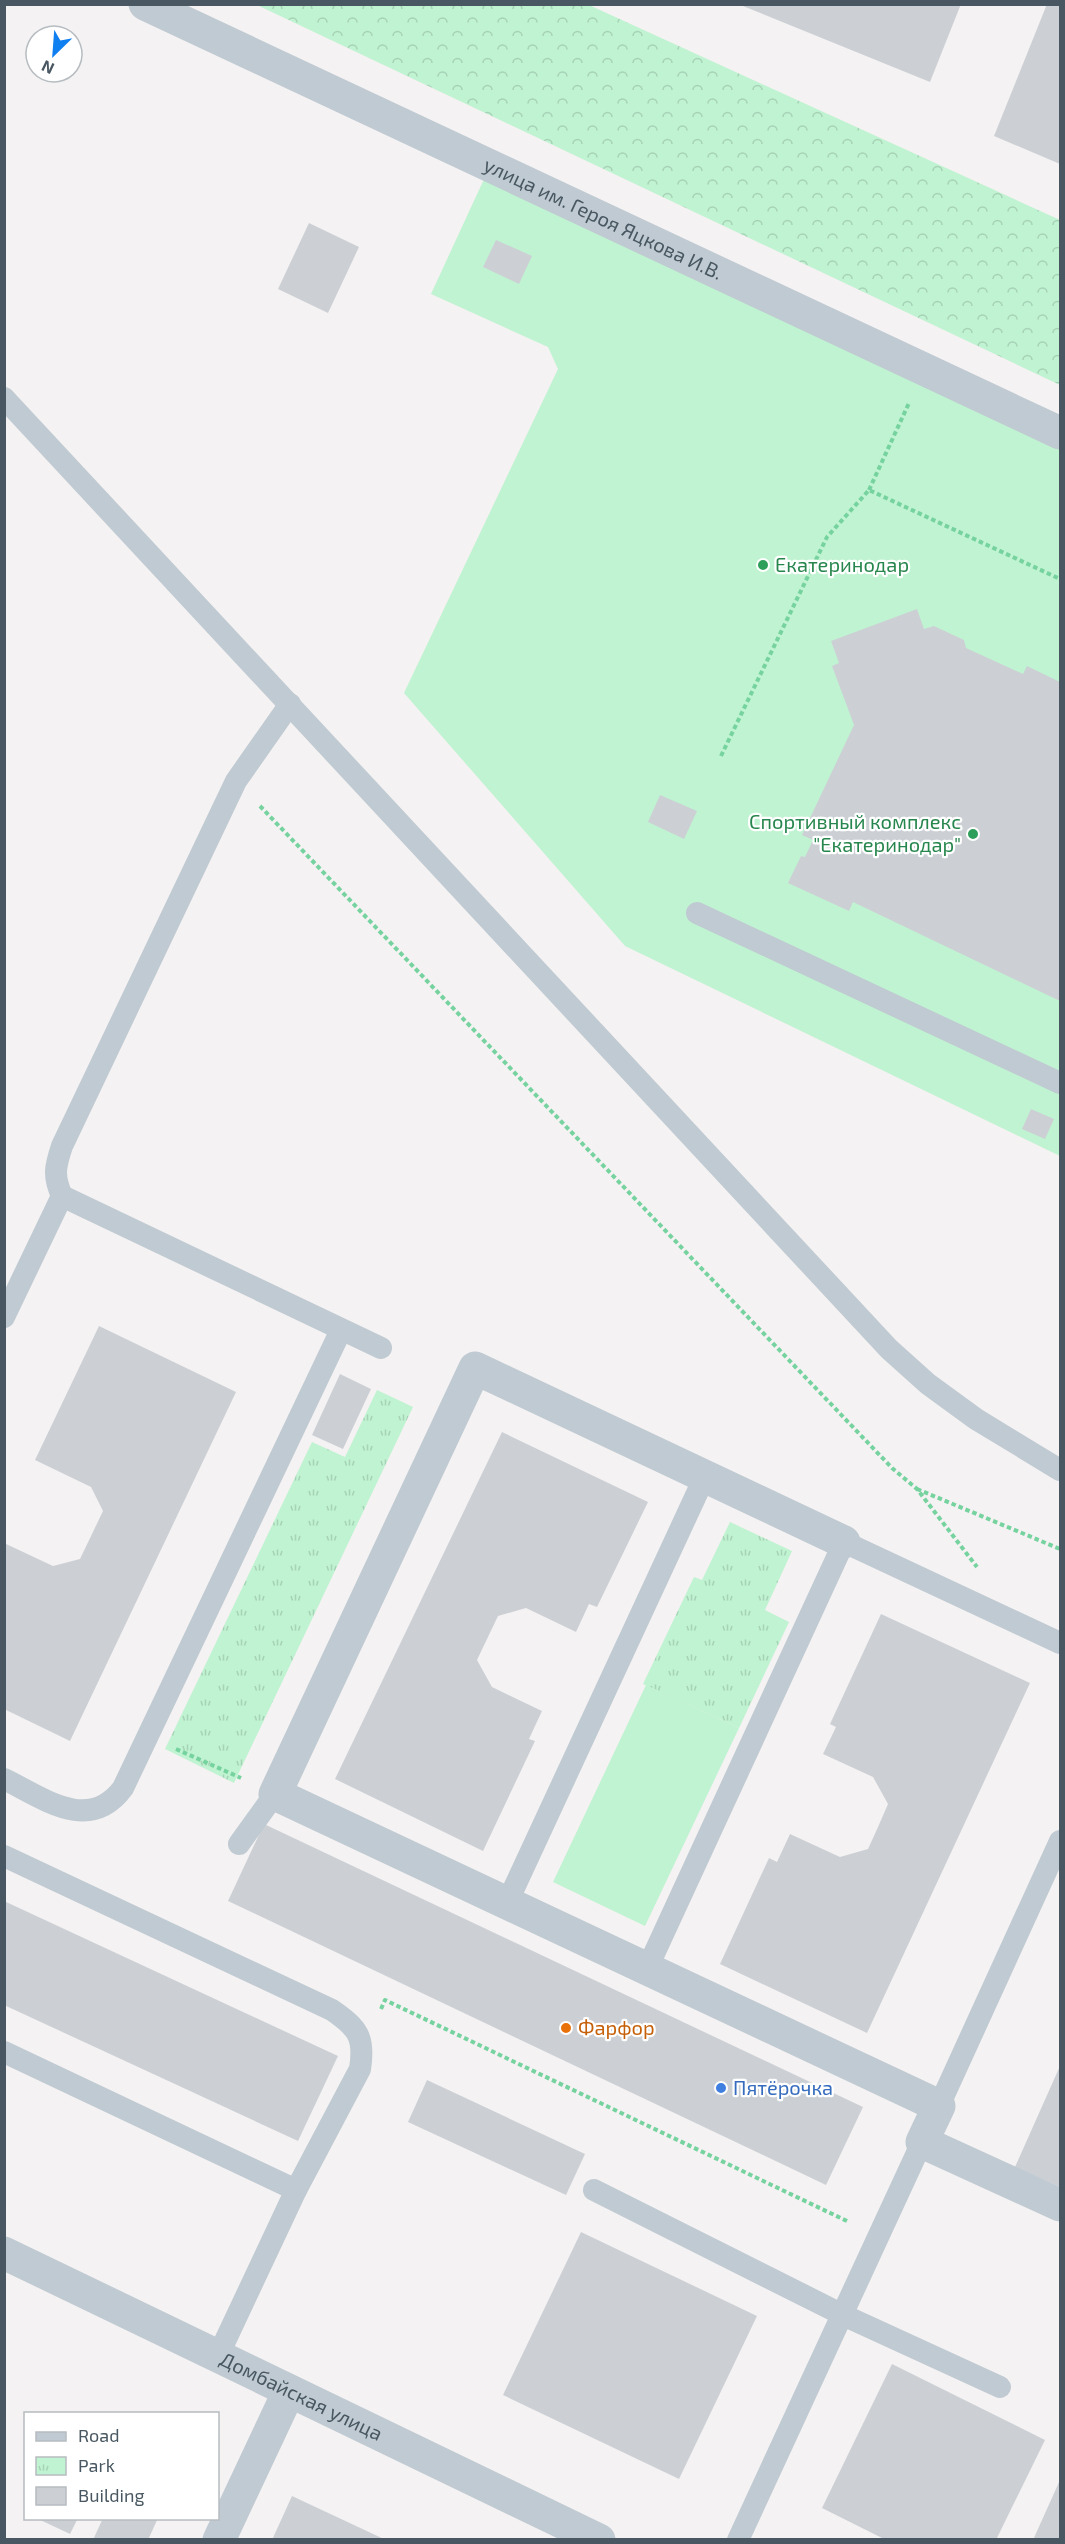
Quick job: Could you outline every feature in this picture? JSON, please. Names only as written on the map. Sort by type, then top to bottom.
[{"type":"street","name":"улица им. Героя Яцкова И.В.","points":[[145,4],[1060,433]]},
{"type":"street","points":[[844,1542],[475,1368],[275,1794],[939,2106],[922,2142],[1060,2205]]},
{"type":"street","name":"Домбайская улица","points":[[4,2253],[599,2540]]},
{"type":"street","points":[[219,2540],[289,2391]]},
{"type":"lane","points":[[4,398],[889,1349],[928,1384],[976,1419],[1060,1470]]},
{"type":"lane","points":[[290,704],[236,781],[62,1146],[56,1163],[55,1181],[62,1196],[381,1348]]},
{"type":"lane","points":[[697,913],[1060,1083]]},
{"type":"lane","points":[[4,1317],[62,1196]]},
{"type":"lane","points":[[4,1779],[62,1807],[78,1812],[96,1809],[116,1798],[148,1736],[341,1330]]},
{"type":"lane","points":[[507,1903],[705,1476]]},
{"type":"lane","points":[[647,1969],[844,1542],[1060,1643]]},
{"type":"lane","points":[[239,1844],[275,1794]]},
{"type":"lane","points":[[939,2106],[1060,1841]]},
{"type":"lane","points":[[4,1856],[332,2010],[350,2023],[363,2047],[360,2069],[296,2190],[218,2356]]},
{"type":"lane","points":[[4,2052],[296,2190]]},
{"type":"lane","points":[[738,2540],[922,2142]]},
{"type":"lane","points":[[594,2190],[843,2315],[1000,2387]]},
{"type":"path","points":[[721,756],[827,537],[869,490],[925,369]]},
{"type":"path","points":[[869,490],[1060,579]]},
{"type":"path","points":[[236,781],[884,1459],[917,1489],[984,1575]]},
{"type":"path","points":[[917,1489],[1060,1549]]},
{"type":"path","points":[[148,1736],[240,1778]]},
{"type":"path","points":[[386,2001],[879,2236]]},
{"type":"green space","points":[[257,5],[589,5],[1060,220],[1060,385]]},
{"type":"green space","name":"Екатеринодар","points":[[491,164],[1060,438],[1060,1156],[625,946],[404,693],[558,369],[548,347],[431,294]]},
{"type":"green space","points":[[377,1390],[413,1407],[234,1783],[165,1749],[312,1442],[345,1457]]},
{"type":"green space","points":[[730,1522],[792,1551],[765,1610],[789,1622],[739,1728],[643,1684],[694,1577],[702,1580]]},
{"type":"green space","points":[[646,1685],[739,1728],[645,1926],[553,1882]]},
{"type":"building","points":[[738,4],[961,4],[930,82]]},
{"type":"building","points":[[1047,4],[1060,4],[1060,164],[994,136]]},
{"type":"building","points":[[309,223],[359,247],[328,313],[278,289]]},
{"type":"building","points":[[496,240],[532,256],[519,284],[483,267]]},
{"type":"building","points":[[917,609],[924,629],[934,626],[964,640],[966,648],[1023,674],[1027,666],[1060,682],[1060,1001],[853,902],[849,911],[788,883],[801,856],[805,857],[813,840],[802,835],[854,725],[832,666],[839,663],[831,641]]},
{"type":"building","points":[[660,795],[697,811],[684,839],[648,822]]},
{"type":"building","points":[[1031,1109],[1054,1119],[1045,1139],[1022,1129]]},
{"type":"building","points":[[99,1326],[236,1392],[70,1741],[4,1709],[4,1543],[53,1566],[80,1559],[103,1511],[91,1487],[35,1460]]},
{"type":"building","points":[[340,1374],[371,1389],[343,1449],[312,1435]]},
{"type":"building","points":[[502,1432],[648,1502],[597,1607],[589,1604],[576,1632],[526,1608],[498,1616],[477,1660],[492,1687],[542,1711],[529,1739],[535,1741],[483,1851],[335,1779]]},
{"type":"building","points":[[881,1614],[1030,1683],[867,2033],[720,1964],[769,1858],[777,1862],[790,1834],[840,1857],[868,1849],[888,1804],[873,1777],[823,1754],[836,1727],[830,1724]]},
{"type":"building","points":[[264,1824],[863,2107],[826,2185],[228,1901]]},
{"type":"building","points":[[4,1901],[338,2056],[298,2141],[4,2005]]},
{"type":"building","points":[[1060,2066],[1060,2187],[1015,2167]]},
{"type":"building","points":[[427,2080],[585,2154],[566,2195],[408,2122]]},
{"type":"building","points":[[581,2232],[757,2316],[679,2479],[503,2395]]},
{"type":"building","points":[[892,2364],[1045,2440],[996,2540],[886,2540],[822,2508]]},
{"type":"building","points":[[1060,2480],[1060,2540],[1033,2540]]},
{"type":"building","points":[[292,2496],[386,2540],[272,2540]]},
{"type":"building","points":[[40,2520],[77,2520],[70,2534]]},
{"type":"building","points":[[102,2520],[157,2520],[148,2540],[93,2540]]},
{"type":"place","name":"Екатеринодар","points":[[763,565]]},
{"type":"place","name":"Спортивный комплекс \"Екатеринодар\"","points":[[973,834]]},
{"type":"place","name":"Фарфор","points":[[566,2028]]},
{"type":"place","name":"Пятёрочка","points":[[721,2088]]}]
